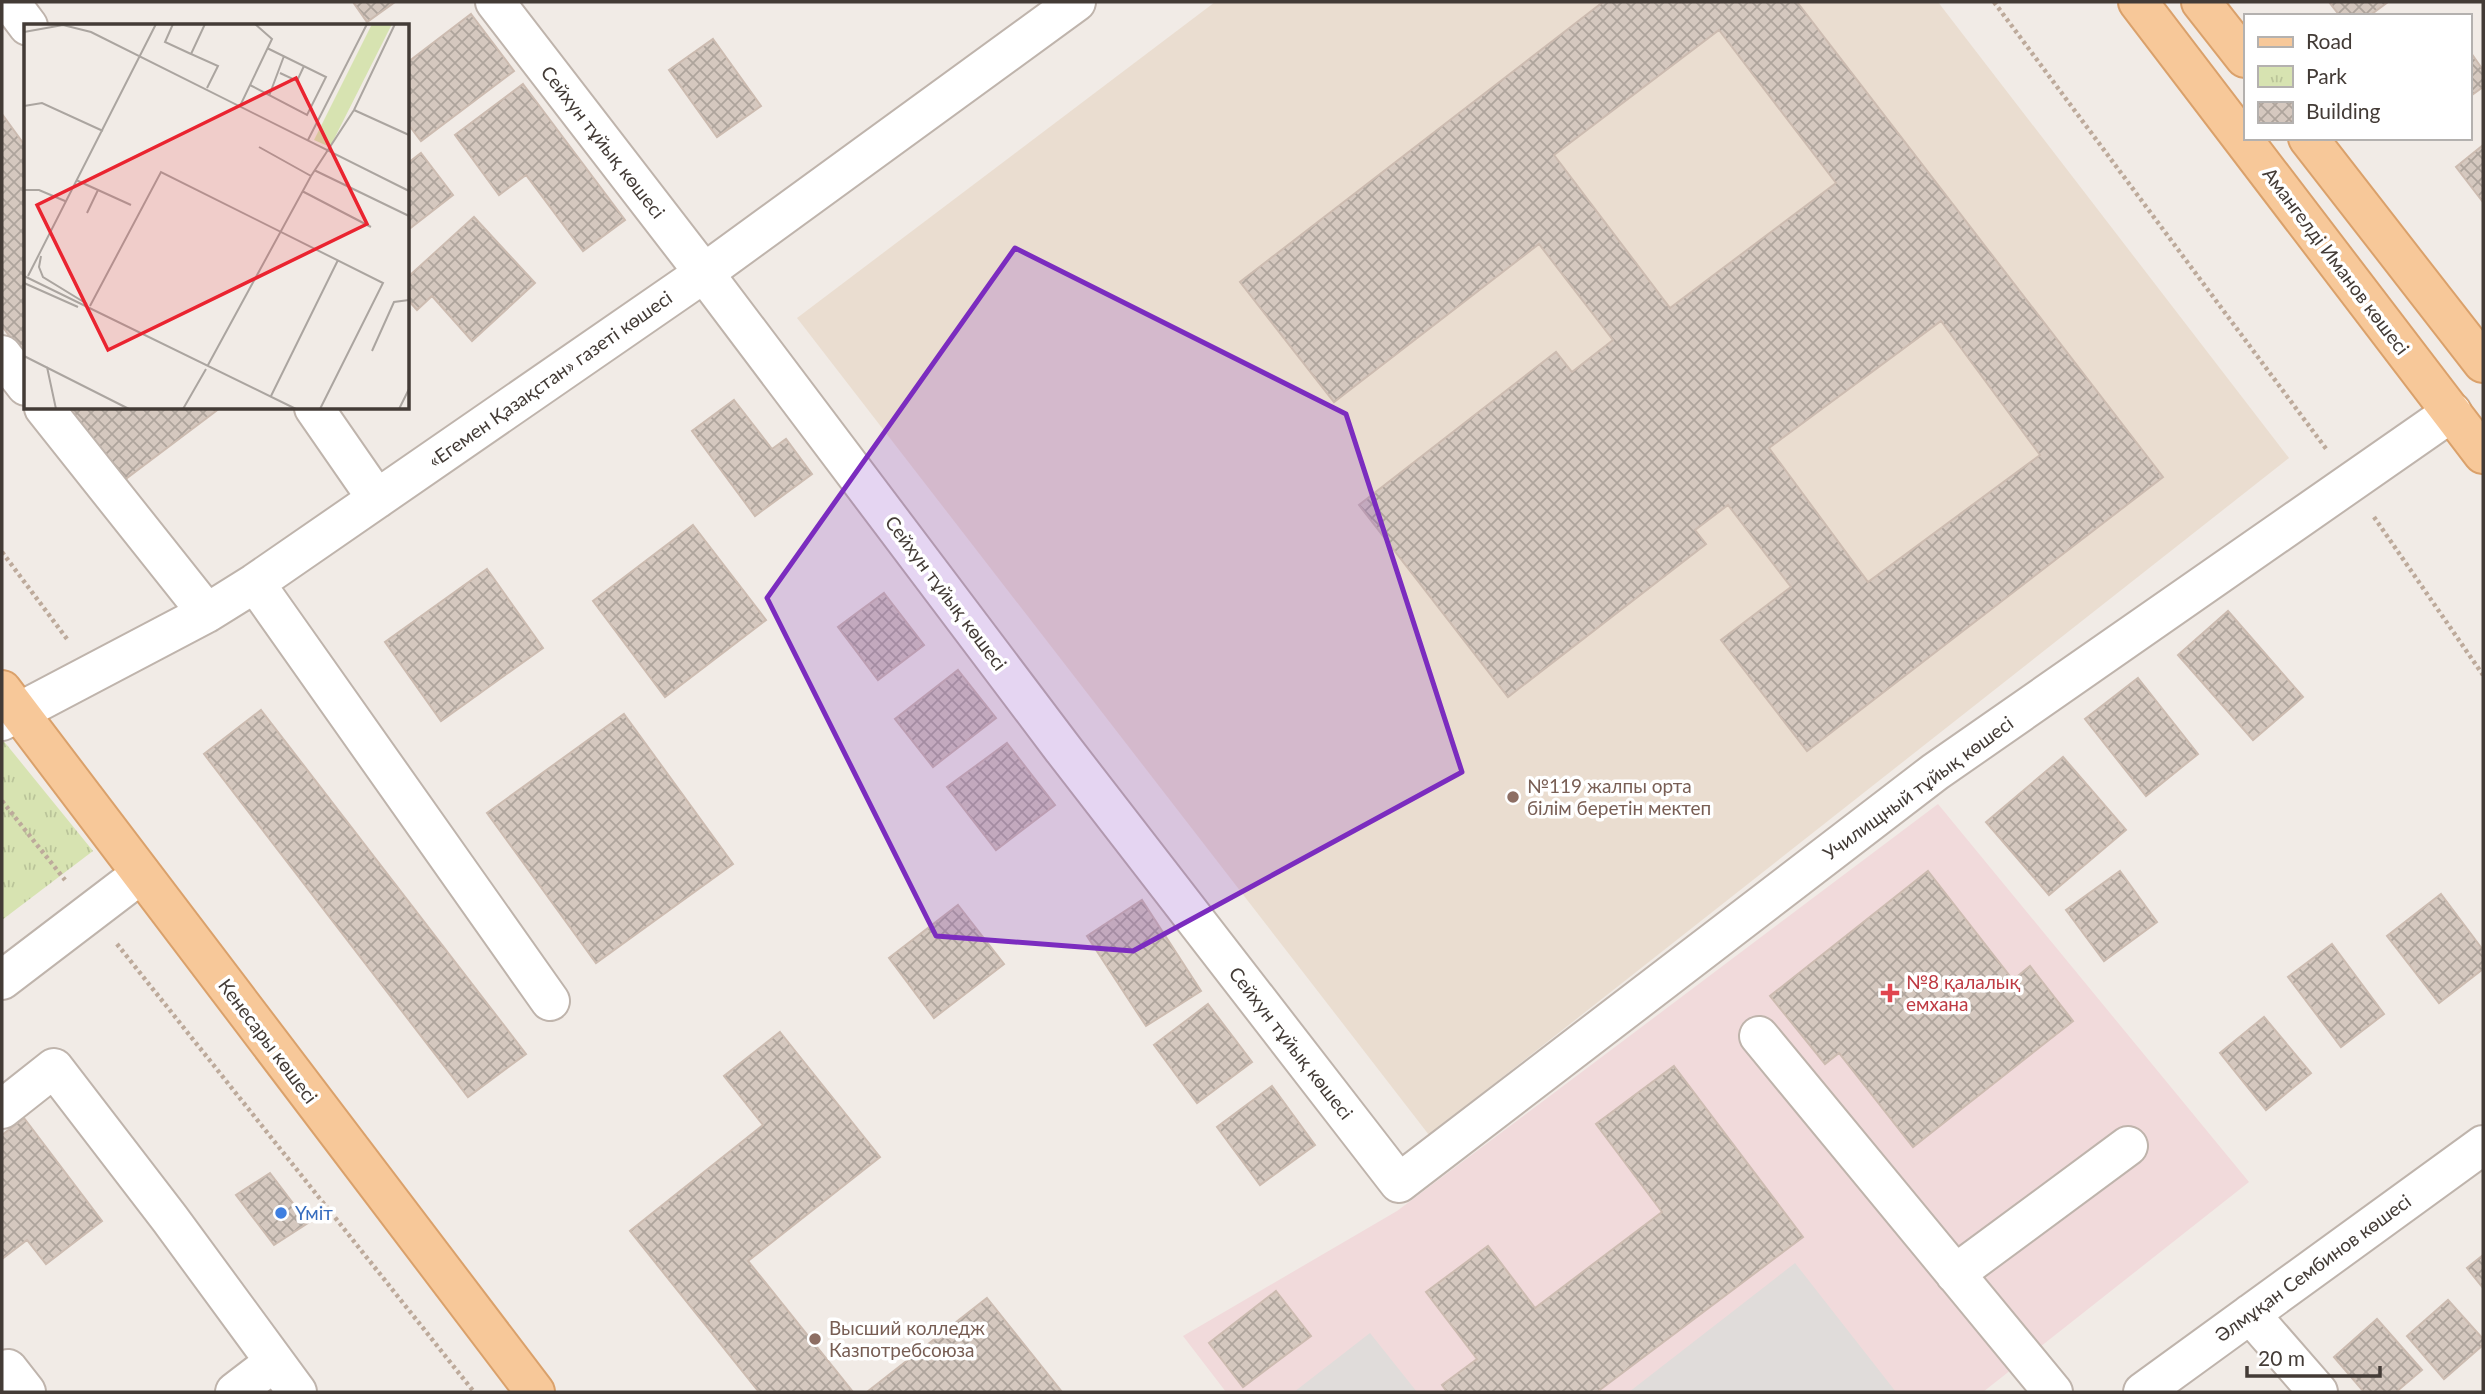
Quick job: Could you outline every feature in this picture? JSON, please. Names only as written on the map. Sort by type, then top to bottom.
[{"type":"main road","name":"Амангелді Иманов көшесі","points":[[2138,2],[2473,442]]},
{"type":"main road","points":[[2201,2],[2244,57]]},
{"type":"main road","points":[[2310,140],[2483,363]]},
{"type":"main road","name":"Кенесары көшесі","points":[[7,708],[141,874],[535,1392]]},
{"type":"street","points":[[10,2],[26,24]]},
{"type":"street","name":"Сейхун тұйық көшесі","points":[[495,2],[704,273],[1063,749],[1399,1183]]},
{"type":"street","name":"«Егемен Қазақстан» газеті көшесі","points":[[7,708],[93,673],[207,613],[255,583],[704,273],[1076,2]]},
{"type":"street","points":[[2,355],[24,383]]},
{"type":"street","points":[[46,410],[207,613]]},
{"type":"street","points":[[315,410],[377,499]]},
{"type":"street","name":"Училищный тұйық көшесі","points":[[1399,1183],[1935,772],[2351,483],[2473,442]]},
{"type":"street","points":[[255,583],[550,1000]]},
{"type":"street","points":[[2,980],[141,874]]},
{"type":"street","points":[[1759,1037],[2053,1392]]},
{"type":"street","points":[[2,1109],[54,1068],[170,1219],[297,1392]]},
{"type":"street","name":"Әлмұқан Сембинов көшесі","points":[[2143,1392],[2483,1145]]},
{"type":"street","points":[[1955,1274],[2128,1146]]},
{"type":"street","points":[[2250,1314],[2318,1392]]},
{"type":"street","points":[[235,1392],[274,1362]]},
{"type":"street","points":[[2,1374],[8,1368],[26,1392]]},
{"type":"path","points":[[1994,2],[2351,483],[2483,675]]},
{"type":"path","points":[[2,552],[93,673]]},
{"type":"path","points":[[2,802],[474,1392]]},
{"type":"highlighted area","points":[[1015,248],[1346,414],[1462,772],[1133,951],[936,936],[767,598]]},
{"type":"shaded area","name":"№119 жалпы орта білім беретін мектеп","points":[[1215,2],[1938,2],[2289,458],[1429,1135],[797,318]]},
{"type":"shaded area","name":"№8 қалалық емхана","points":[[1938,804],[2249,1182],[1983,1392],[1226,1392],[1183,1336],[1397,1211]]},
{"type":"shaded area","points":[[1795,1263],[1896,1392],[1629,1392]]},
{"type":"shaded area","points":[[1370,1333],[1417,1392],[1294,1392]]},
{"type":"green space","points":[[2,739],[93,851],[2,920]]},
{"type":"building","points":[[353,2],[395,2],[367,22]]},
{"type":"building","points":[[1603,2],[1797,2],[2163,477],[1807,751],[1721,640],[1791,587],[1728,505],[1695,530],[1706,544],[1508,697],[1359,505],[1556,352],[1572,372],[1613,340],[1539,244],[1334,402],[1240,282]],"holes":[[[1719,30],[1836,183],[1670,308],[1554,155]],[[1941,321],[2040,455],[1868,582],[1769,448]]]},
{"type":"building","points":[[2329,2],[2388,2],[2372,14],[2338,14]]},
{"type":"building","points":[[471,14],[514,71],[421,141],[410,127],[410,60]]},
{"type":"building","points":[[713,39],[761,106],[717,137],[669,70]]},
{"type":"building","points":[[2471,53],[2483,70],[2483,87],[2471,96]]},
{"type":"building","points":[[523,84],[625,220],[583,251],[526,175],[499,195],[455,135]]},
{"type":"building","points":[[2,114],[24,144],[24,356],[2,326]]},
{"type":"building","points":[[2483,145],[2483,202],[2456,167]]},
{"type":"building","points":[[421,153],[453,195],[410,228],[410,161]]},
{"type":"building","points":[[474,217],[535,283],[472,341],[432,296],[417,310],[410,302],[410,275]]},
{"type":"building","points":[[734,400],[772,449],[786,439],[812,474],[755,516],[692,431]]},
{"type":"building","points":[[64,410],[217,410],[119,484]]},
{"type":"building","points":[[693,525],[766,620],[665,697],[593,601]]},
{"type":"building","points":[[487,569],[543,648],[441,721],[385,642]]},
{"type":"building","points":[[884,593],[924,645],[878,680],[838,627]]},
{"type":"building","points":[[2228,611],[2303,697],[2253,740],[2178,655]]},
{"type":"building","points":[[958,670],[996,718],[933,767],[895,719]]},
{"type":"building","points":[[2138,678],[2198,754],[2146,796],[2085,719]]},
{"type":"building","points":[[261,710],[526,1054],[468,1097],[204,754]]},
{"type":"building","points":[[624,714],[733,864],[596,963],[487,813]]},
{"type":"building","points":[[1007,743],[1055,805],[996,850],[947,787]]},
{"type":"building","points":[[2063,757],[2126,830],[2049,895],[1986,822]]},
{"type":"building","points":[[1928,871],[2013,980],[2030,966],[2073,1021],[1913,1147],[1839,1053],[1825,1064],[1770,996]]},
{"type":"building","points":[[2120,871],[2157,922],[2104,961],[2066,910]]},
{"type":"building","points":[[2441,894],[2483,950],[2483,969],[2439,1003],[2387,936]]},
{"type":"building","points":[[1142,900],[1201,991],[1146,1026],[1087,936]]},
{"type":"building","points":[[958,905],[1004,964],[934,1018],[889,958]]},
{"type":"building","points":[[2332,944],[2384,1014],[2341,1047],[2288,977]]},
{"type":"building","points":[[1208,1004],[1252,1062],[1197,1103],[1154,1045]]},
{"type":"building","points":[[2264,1017],[2311,1073],[2266,1110],[2220,1053]]},
{"type":"building","points":[[780,1032],[880,1157],[748,1261],[853,1392],[759,1392],[630,1231],[763,1125],[724,1076]]},
{"type":"building","points":[[1674,1066],[1803,1237],[1597,1392],[1447,1392],[1442,1385],[1477,1359],[1426,1292],[1488,1246],[1535,1308],[1662,1212],[1596,1124]]},
{"type":"building","points":[[1272,1086],[1315,1145],[1260,1185],[1217,1127]]},
{"type":"building","points":[[24,1118],[102,1221],[46,1264],[27,1240],[2,1259],[2,1135]]},
{"type":"building","points":[[270,1173],[308,1223],[274,1245],[236,1195]]},
{"type":"building","points":[[2483,1255],[2483,1288],[2467,1268]]},
{"type":"building","points":[[1276,1291],[1311,1336],[1243,1387],[1209,1343]]},
{"type":"building","points":[[987,1298],[1062,1392],[867,1392]]},
{"type":"building","points":[[2448,1300],[2483,1339],[2483,1345],[2444,1379],[2407,1336]]},
{"type":"building","points":[[2377,1319],[2422,1370],[2396,1392],[2364,1392],[2334,1357]]},
{"type":"place","name":"№119 жалпы орта білім беретін мектеп","points":[[1513,797]]},
{"type":"place","name":"№8 қалалық емхана","points":[[1890,993]]},
{"type":"place","name":"Үміт","points":[[281,1213]]},
{"type":"place","name":"Высший колледж Казпотребсоюза","points":[[815,1339]]}]
